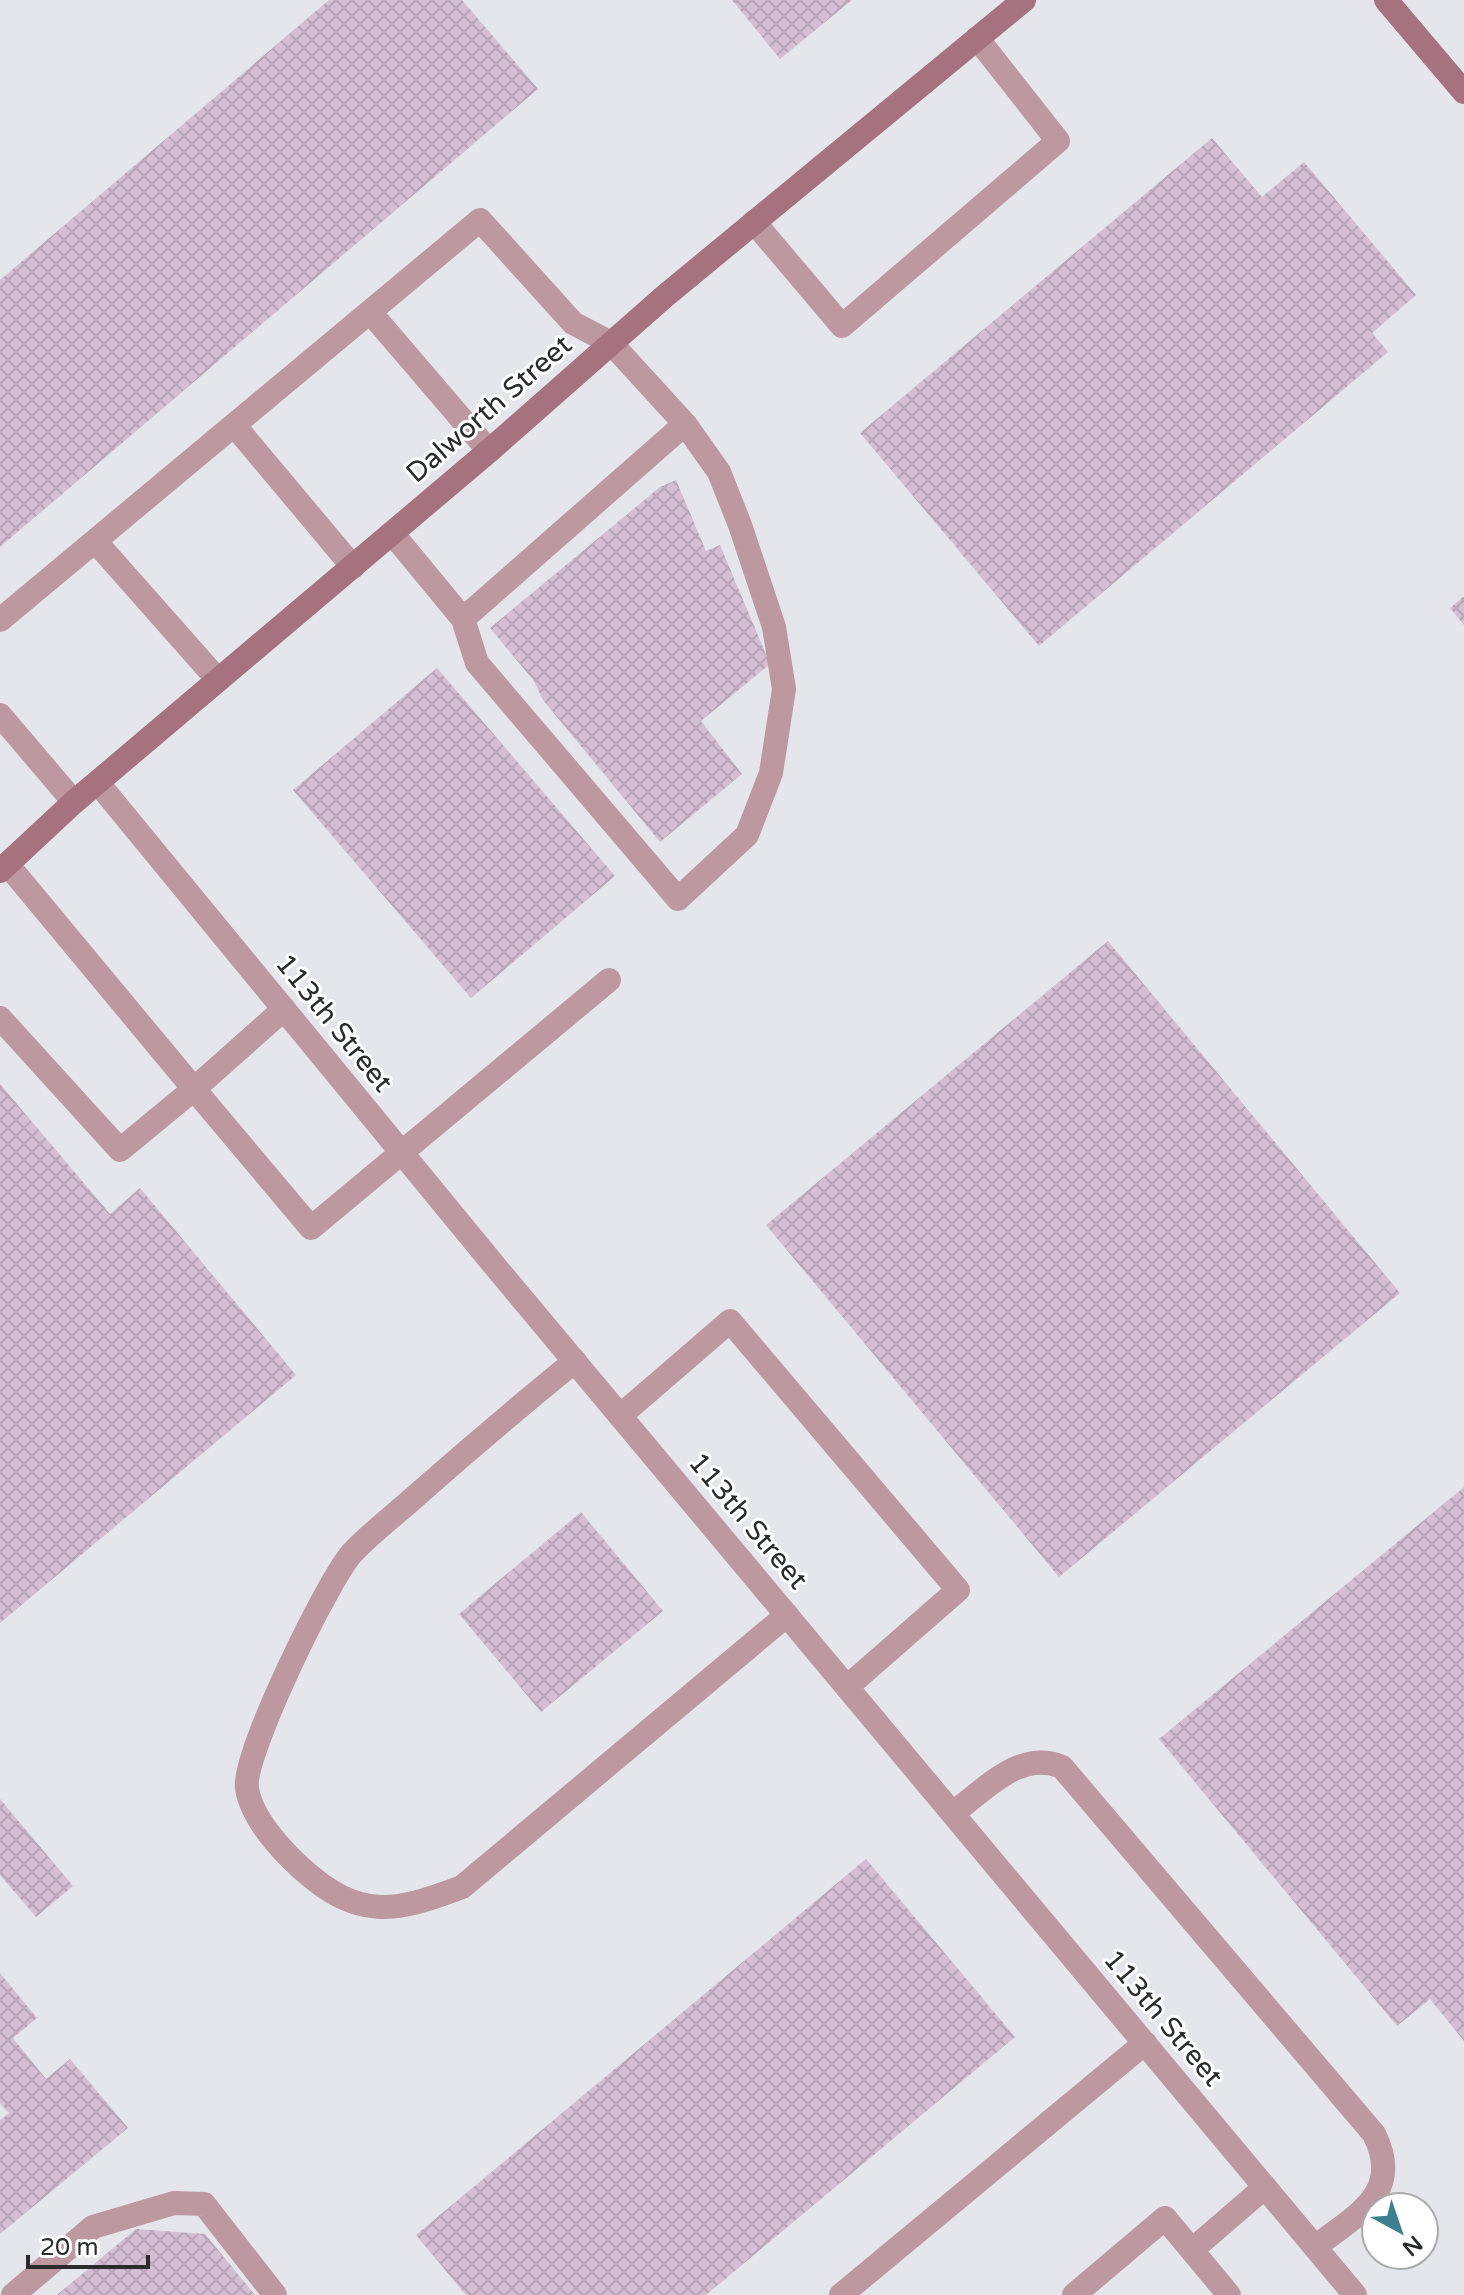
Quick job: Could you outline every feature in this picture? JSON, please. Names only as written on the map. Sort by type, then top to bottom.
[{"type":"street","points":[[1386,0],[1464,92]]},
{"type":"street","name":"Dalworth Street","points":[[4,868],[74,802],[489,451],[611,343],[1019,2]]},
{"type":"street","points":[[754,222],[842,326],[1058,141],[977,38]]},
{"type":"street","points":[[0,620],[480,220],[573,323],[611,343],[685,424],[719,472],[774,627],[784,689],[771,773],[747,835],[678,899],[477,663],[463,619],[392,533]]},
{"type":"street","points":[[370,312],[489,451]]},
{"type":"street","points":[[463,619],[685,424]]},
{"type":"street","points":[[234,425],[353,567]]},
{"type":"street","points":[[95,541],[218,680]]},
{"type":"street","points":[[0,715],[74,802]]},
{"type":"street","name":"113th Street","points":[[98,783],[620,1416],[1355,2295]]},
{"type":"street","points":[[4,868],[311,1228],[609,980]]},
{"type":"street","points":[[0,1018],[120,1150],[284,1009]]},
{"type":"street","points":[[620,1416],[730,1321],[958,1590],[847,1687]]},
{"type":"street","points":[[575,1361],[497,1424],[351,1554],[298,1650],[249,1763],[247,1789],[260,1818],[285,1853],[316,1882],[353,1902],[378,1910],[418,1904],[462,1887],[787,1615]]},
{"type":"street","points":[[953,1813],[1019,1765],[1048,1761],[1062,1767],[1374,2134],[1383,2152],[1382,2185],[1370,2205],[1315,2247]]},
{"type":"street","points":[[841,2295],[1145,2043]]},
{"type":"street","points":[[1192,2250],[1265,2187]]},
{"type":"street","points":[[13,2295],[93,2227],[174,2203],[204,2204],[275,2295]]},
{"type":"street","points":[[1074,2295],[1165,2218],[1229,2295]]},
{"type":"building","points":[[329,0],[462,0],[538,89],[0,547],[0,280]]},
{"type":"building","points":[[732,0],[852,0],[780,59]]},
{"type":"building","points":[[1212,138],[1262,197],[1304,162],[1416,295],[1372,333],[1388,352],[1039,646],[860,433]]},
{"type":"building","points":[[676,480],[706,551],[720,545],[770,664],[701,721],[742,774],[660,842],[543,700],[534,681],[490,628],[660,487]]},
{"type":"building","points":[[1464,596],[1464,625],[1450,608]]},
{"type":"building","points":[[437,668],[615,876],[471,998],[293,790]]},
{"type":"building","points":[[1108,941],[1400,1293],[1059,1577],[766,1225]]},
{"type":"building","points":[[0,1084],[110,1214],[140,1188],[296,1375],[0,1623]]},
{"type":"building","points":[[1464,1487],[1464,2041],[1430,1999],[1397,2026],[1159,1739]]},
{"type":"building","points":[[581,1512],[663,1611],[541,1712],[459,1614]]},
{"type":"building","points":[[0,1799],[73,1886],[36,1917],[0,1875]]},
{"type":"building","points":[[866,1859],[1015,2037],[706,2295],[466,2295],[416,2235]]},
{"type":"building","points":[[0,1973],[37,2018],[13,2038],[46,2079],[70,2059],[128,2128],[0,2234],[0,2120],[9,2113],[0,2103]]},
{"type":"building","points":[[136,2229],[205,2234],[255,2295],[57,2295]]}]
